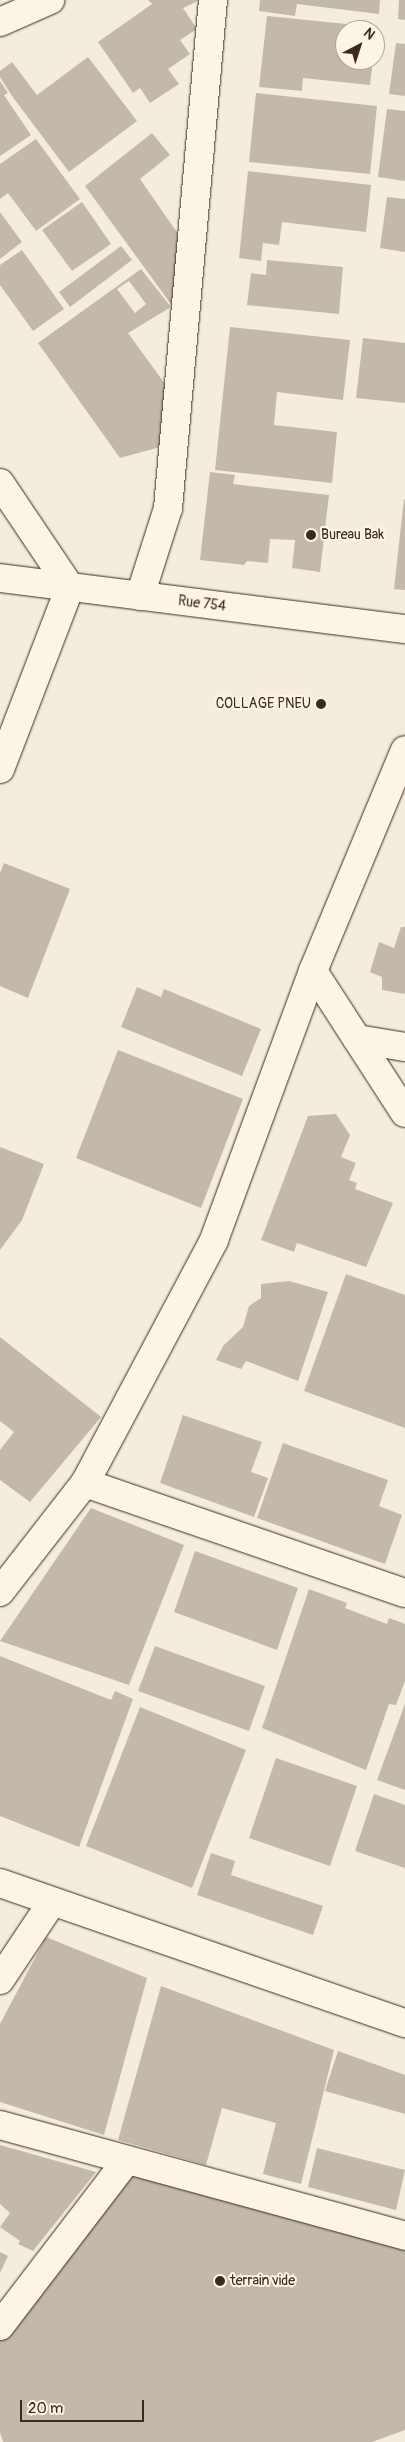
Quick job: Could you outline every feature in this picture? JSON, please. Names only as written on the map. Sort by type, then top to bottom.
[{"type":"street","points":[[0,22],[50,0]]},
{"type":"street","points":[[140,596],[168,508],[213,0]]},
{"type":"street","points":[[0,483],[70,587],[0,769]]},
{"type":"street","name":"Rue 754","points":[[0,578],[405,629]]},
{"type":"street","points":[[0,1592],[85,1484],[214,1240],[313,971],[405,750]]},
{"type":"street","points":[[313,971],[405,1113]]},
{"type":"street","points":[[357,1038],[405,1046]]},
{"type":"street","points":[[85,1484],[405,1593]]},
{"type":"street","points":[[0,1883],[405,2023]]},
{"type":"street","points":[[0,1980],[52,1902]]},
{"type":"street","points":[[0,2126],[405,2236]]},
{"type":"street","points":[[0,2326],[127,2160]]},
{"type":"building","points":[[148,0],[200,0],[183,8],[197,29],[180,40],[190,54],[168,69],[179,84],[150,103],[140,88],[133,93],[98,42],[152,4]]},
{"type":"building","points":[[260,0],[380,0],[379,14],[297,4],[295,16],[259,11]]},
{"type":"building","points":[[399,0],[405,0],[405,20],[398,19]]},
{"type":"building","points":[[267,16],[335,23],[335,70],[372,70],[370,85],[303,78],[302,91],[259,87]]},
{"type":"building","points":[[396,43],[405,44],[405,96],[389,94]]},
{"type":"building","points":[[88,57],[137,121],[69,172],[12,96],[0,77],[0,71],[12,62],[37,95]]},
{"type":"building","points":[[0,81],[8,93],[4,95],[31,135],[0,156]]},
{"type":"building","points":[[256,93],[377,106],[370,174],[249,162]]},
{"type":"building","points":[[387,109],[405,111],[405,181],[378,177]]},
{"type":"building","points":[[152,133],[170,155],[140,179],[183,241],[173,307],[85,186]]},
{"type":"building","points":[[36,139],[80,199],[36,231],[8,193],[0,199],[0,164]]},
{"type":"building","points":[[248,171],[371,185],[366,232],[282,222],[279,245],[263,243],[261,261],[239,258]]},
{"type":"building","points":[[387,197],[405,199],[405,252],[380,248]]},
{"type":"building","points":[[82,202],[111,244],[72,271],[42,230]]},
{"type":"building","points":[[0,212],[22,242],[0,259]]},
{"type":"building","points":[[121,246],[132,260],[70,307],[59,292]]},
{"type":"building","points":[[22,250],[64,309],[33,331],[0,285],[0,265]]},
{"type":"building","points":[[267,260],[343,267],[339,314],[247,305],[251,273],[266,275]]},
{"type":"building","points":[[141,269],[171,307],[128,333],[165,384],[160,447],[120,458],[38,343]],"holes":[[[129,281],[146,304],[135,313],[117,289]]]},
{"type":"building","points":[[230,327],[350,340],[343,400],[277,392],[274,425],[337,432],[332,483],[215,470]]},
{"type":"building","points":[[363,338],[405,343],[405,403],[356,398]]},
{"type":"building","points":[[210,472],[235,475],[233,484],[329,495],[320,572],[292,568],[295,540],[270,539],[268,563],[247,561],[244,565],[200,560]]},
{"type":"building","points":[[405,500],[405,590],[394,589]]},
{"type":"building","points":[[4,863],[70,889],[28,998],[0,986],[0,873]]},
{"type":"building","points":[[401,927],[405,927],[405,994],[382,990],[382,977],[370,972],[379,942],[394,948]]},
{"type":"building","points":[[137,987],[161,997],[164,989],[261,1029],[242,1076],[121,1027]]},
{"type":"building","points":[[118,1050],[243,1099],[201,1208],[76,1158]]},
{"type":"building","points":[[336,1114],[350,1135],[341,1157],[356,1163],[349,1180],[357,1183],[355,1189],[393,1203],[366,1267],[297,1243],[294,1252],[261,1240],[308,1116]]},
{"type":"building","points":[[0,1147],[44,1164],[22,1220],[0,1250]]},
{"type":"building","points":[[346,1274],[405,1295],[405,1428],[304,1391]]},
{"type":"building","points":[[289,1281],[328,1292],[298,1381],[246,1361],[241,1369],[216,1360],[223,1346],[243,1327],[249,1306],[261,1298],[261,1284]]},
{"type":"building","points":[[0,1337],[101,1417],[30,1502],[0,1480],[0,1450],[14,1432],[0,1421]]},
{"type":"building","points":[[183,1415],[262,1442],[251,1472],[268,1478],[254,1517],[160,1483]]},
{"type":"building","points":[[283,1443],[388,1480],[379,1506],[402,1515],[385,1564],[257,1518]]},
{"type":"building","points":[[91,1508],[184,1545],[129,1685],[0,1641]]},
{"type":"building","points":[[195,1551],[298,1588],[277,1650],[174,1612]]},
{"type":"building","points":[[309,1589],[347,1603],[345,1608],[387,1624],[389,1618],[405,1624],[405,1681],[396,1705],[389,1704],[366,1770],[262,1728]]},
{"type":"building","points":[[155,1646],[265,1686],[249,1731],[138,1691]]},
{"type":"building","points":[[0,1656],[111,1700],[115,1691],[133,1699],[79,1847],[0,1816]]},
{"type":"building","points":[[405,1704],[405,1790],[377,1780]]},
{"type":"building","points":[[140,1707],[246,1750],[192,1888],[86,1846]]},
{"type":"building","points":[[276,1758],[357,1786],[330,1866],[249,1838]]},
{"type":"building","points":[[374,1794],[405,1805],[405,1868],[355,1851]]},
{"type":"building","points":[[211,1853],[235,1861],[231,1875],[323,1906],[313,1935],[197,1895]]},
{"type":"building","points":[[46,1937],[147,1978],[104,2135],[0,2102],[0,2024]]},
{"type":"building","points":[[161,1986],[334,2050],[301,2184],[263,2174],[276,2123],[222,2108],[206,2165],[118,2140]]},
{"type":"building","points":[[338,2051],[405,2075],[405,2114],[325,2091]]},
{"type":"building","points":[[0,2145],[96,2172],[33,2251],[18,2244],[20,2241],[0,2227],[10,2213],[0,2204]]},
{"type":"building","points":[[317,2148],[405,2170],[396,2210],[308,2187]]},
{"type":"building","name":"terrain vide","points":[[127,2160],[405,2236],[405,2430],[372,2442],[3,2442],[0,2432],[0,2326]]},
{"type":"building","points":[[0,2252],[8,2256],[0,2273]]},
{"type":"place","name":"Bureau Bak","points":[[311,535]]},
{"type":"place","name":"COLLAGE PNEU","points":[[321,704]]},
{"type":"place","name":"terrain vide","points":[[220,2281]]}]
